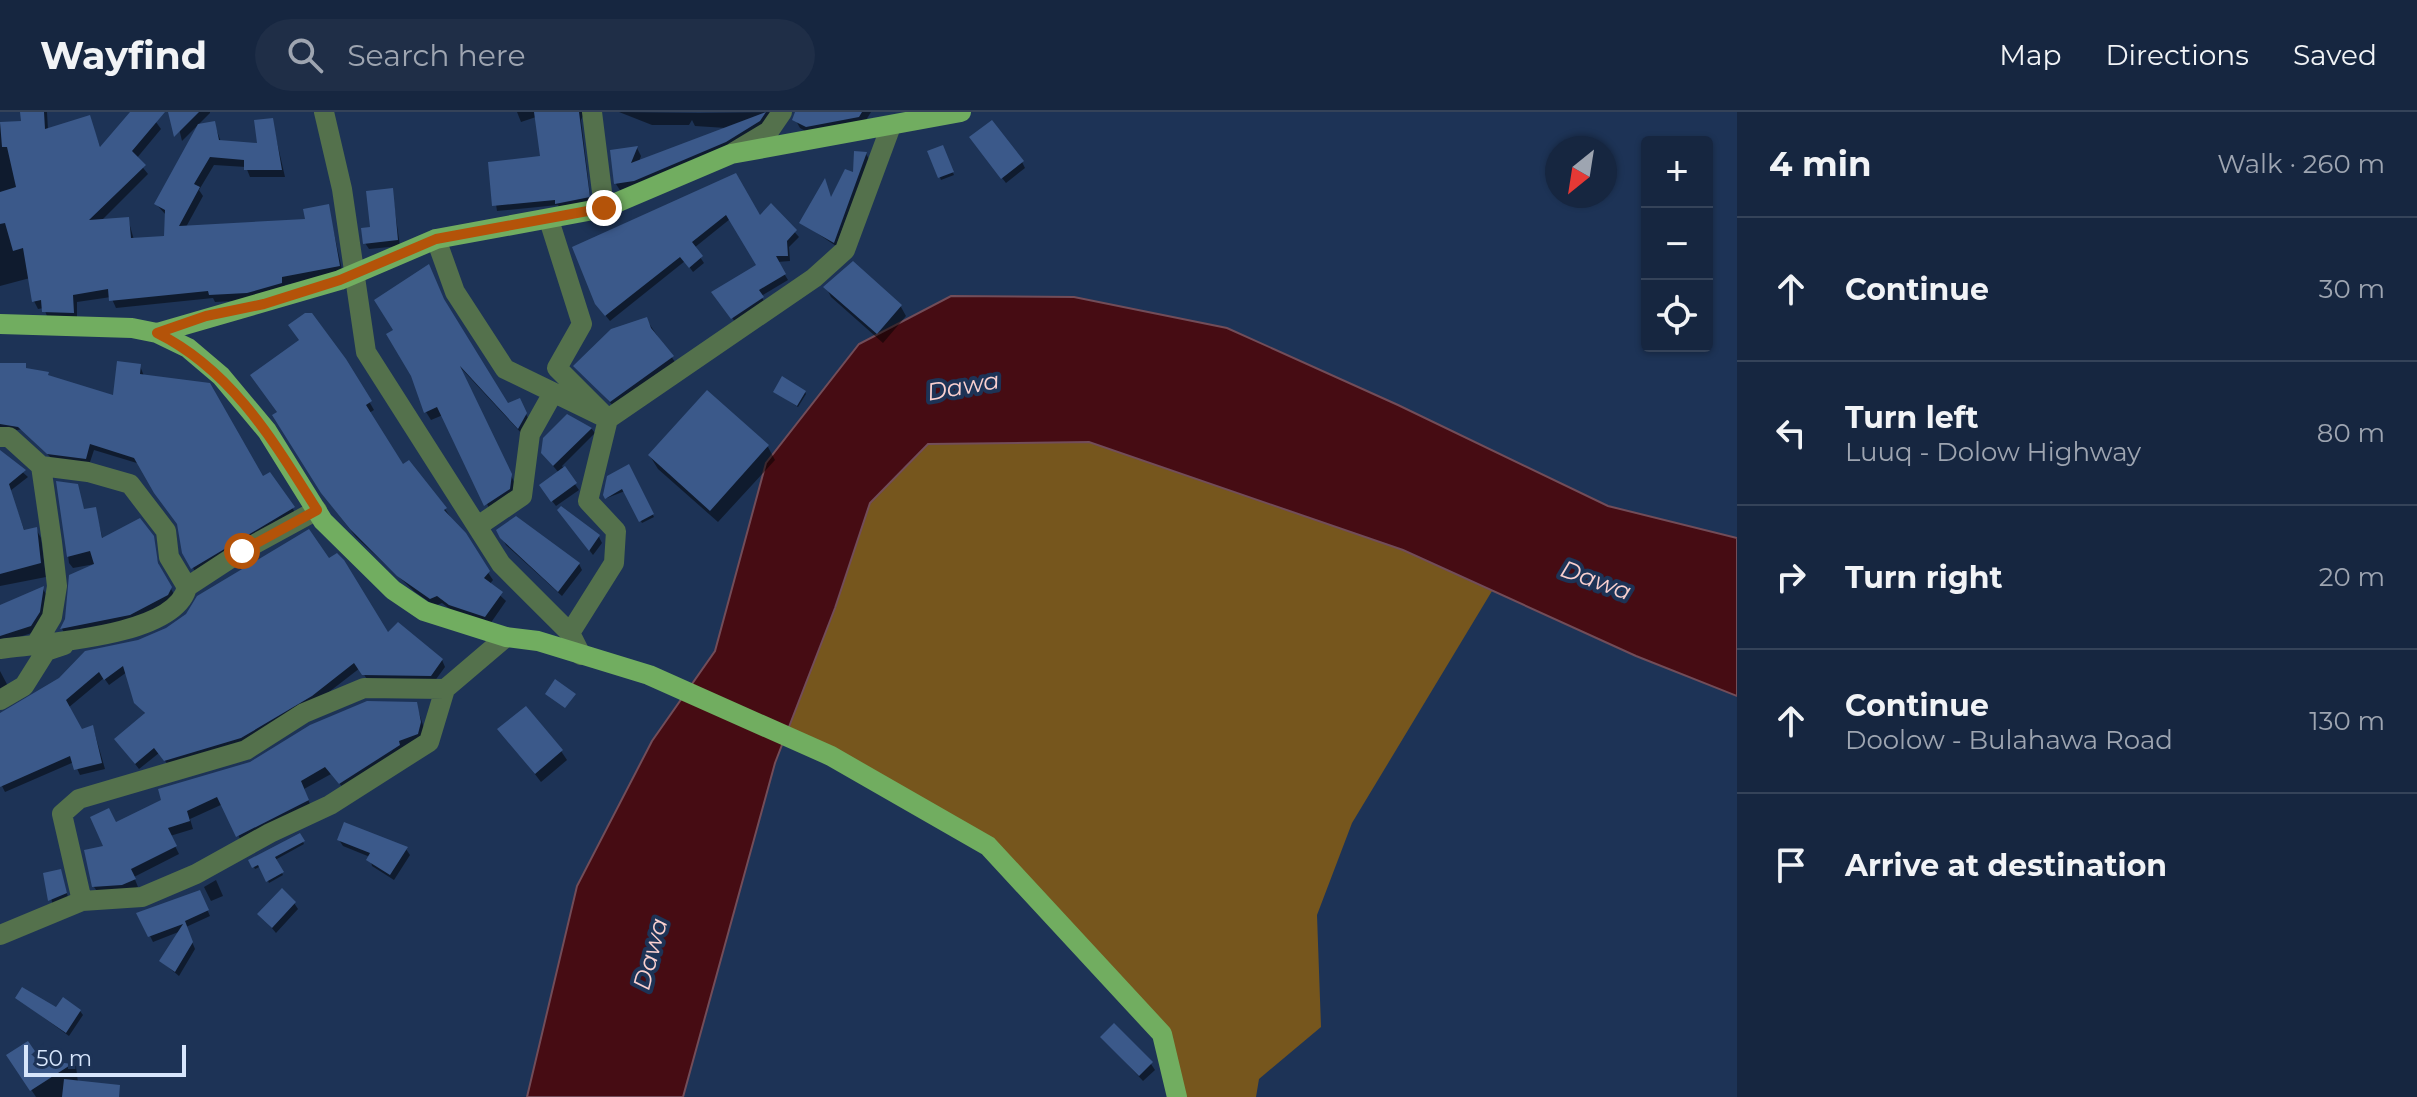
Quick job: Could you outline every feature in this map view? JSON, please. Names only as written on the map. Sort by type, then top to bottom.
[{"type":"main road","points":[[157,333],[206,316],[264,304],[354,274],[436,239],[604,208],[731,154],[961,112]]},
{"type":"main road","points":[[0,324],[119,327],[157,333],[188,348],[221,376],[267,431],[323,521],[393,590],[424,611],[506,637],[538,641],[649,675],[831,756],[988,846],[1162,1034],[1177,1097]]},
{"type":"street","points":[[324,112],[342,189],[366,352],[501,564],[570,633],[581,655]]},
{"type":"street","points":[[592,112],[604,208]]},
{"type":"street","points":[[731,154],[769,131],[782,112]]},
{"type":"street","points":[[570,633],[614,563],[616,531],[588,501],[608,419],[814,278],[845,250],[891,126]]},
{"type":"street","points":[[549,220],[582,324],[557,368],[608,419]]},
{"type":"street","points":[[436,239],[455,292],[505,369],[608,419]]},
{"type":"street","points":[[478,526],[522,496],[530,434],[553,393]]},
{"type":"street","points":[[0,437],[9,437],[41,466],[88,472],[130,484],[166,531],[169,557],[187,587],[185,596],[160,618],[46,651],[24,686],[0,700]]},
{"type":"street","points":[[36,644],[52,617],[57,586],[41,466]]},
{"type":"street","points":[[187,587],[242,551],[317,510]]},
{"type":"street","points":[[0,935],[82,901],[142,897],[196,874],[270,833],[330,805],[429,742],[445,689],[506,637]]},
{"type":"street","points":[[0,649],[91,638]]},
{"type":"street","points":[[82,901],[62,814],[79,799],[246,750],[304,713],[364,688],[445,689]]},
{"type":"shaded area","points":[[1089,442],[1403,550],[1492,591],[1352,823],[1317,915],[1321,1027],[1259,1079],[1256,1097],[1171,1097],[1157,1035],[985,849],[784,737],[835,608],[870,502],[928,444]]},
{"type":"water","name":"Dawa","points":[[951,296],[1074,297],[1227,328],[1398,405],[1608,506],[1737,538],[1737,696],[1636,656],[1403,550],[1089,442],[928,444],[870,503],[835,608],[775,763],[683,1097],[527,1097],[577,886],[652,741],[715,651],[766,463],[859,344]]},
{"type":"building","points":[[20,112],[44,112],[45,129],[90,115],[100,147],[130,112],[165,112],[132,151],[146,165],[89,220],[129,217],[131,238],[164,236],[165,210],[154,204],[198,124],[215,121],[219,140],[257,143],[254,120],[273,118],[282,170],[244,170],[244,160],[210,157],[194,184],[200,187],[179,226],[305,219],[303,209],[329,204],[340,266],[282,277],[282,283],[247,293],[209,295],[208,291],[109,301],[108,289],[73,295],[74,313],[42,312],[41,300],[32,302],[23,248],[13,251],[5,223],[0,224],[0,192],[16,187],[7,147],[2,147],[0,122],[21,121]]},
{"type":"building","points":[[168,112],[199,112],[174,137]]},
{"type":"building","points":[[534,112],[579,112],[590,197],[555,204],[555,200],[492,206],[488,162],[540,156]]},
{"type":"building","points":[[766,112],[760,121],[726,142],[634,181],[614,184],[610,150],[638,146],[631,163]]},
{"type":"building","points":[[795,112],[862,112],[859,117],[806,127],[792,120]]},
{"type":"building","points":[[992,120],[1024,161],[1001,179],[969,137]]},
{"type":"building","points":[[943,145],[954,172],[938,178],[927,151]]},
{"type":"building","points":[[854,151],[867,152],[834,243],[799,223],[825,178],[831,197],[845,169],[853,172]]},
{"type":"building","points":[[736,173],[760,215],[771,203],[797,230],[787,241],[788,256],[776,256],[786,274],[759,290],[764,297],[731,319],[711,292],[756,265],[726,215],[692,242],[703,256],[689,268],[680,257],[605,316],[595,304],[572,247]]},
{"type":"building","points":[[393,188],[398,240],[363,244],[361,228],[370,227],[366,191]]},
{"type":"building","points":[[853,261],[902,305],[877,334],[823,287]]},
{"type":"building","points":[[429,264],[444,299],[508,403],[520,398],[527,413],[518,429],[460,366],[512,474],[510,489],[484,506],[437,407],[424,413],[411,376],[386,334],[393,330],[374,300]]},
{"type":"building","points":[[305,313],[312,313],[346,359],[372,401],[366,405],[403,464],[409,460],[447,508],[444,510],[466,533],[490,571],[484,578],[503,592],[485,617],[449,605],[437,596],[430,599],[397,576],[350,529],[321,493],[272,415],[277,412],[250,375],[299,340],[288,325]]},
{"type":"building","points":[[647,317],[651,328],[674,356],[610,402],[573,366],[611,329]]},
{"type":"building","points":[[117,361],[141,364],[140,374],[210,383],[263,476],[270,472],[295,507],[191,569],[182,553],[177,524],[134,458],[90,444],[86,459],[47,454],[18,427],[0,424],[0,363],[26,363],[26,368],[49,372],[48,375],[113,395]]},
{"type":"building","points":[[782,376],[806,391],[797,406],[773,392]]},
{"type":"building","points":[[707,390],[769,445],[710,511],[648,455]]},
{"type":"building","points":[[567,414],[592,428],[553,466],[541,453],[543,438]]},
{"type":"building","points":[[0,450],[26,470],[9,484],[24,530],[37,527],[41,563],[0,574]]},
{"type":"building","points":[[629,464],[654,514],[639,522],[622,489],[605,499],[603,495],[607,476]]},
{"type":"building","points":[[565,466],[577,483],[551,502],[539,485]]},
{"type":"building","points":[[56,481],[78,484],[84,509],[96,507],[102,538],[140,518],[154,536],[158,563],[172,587],[168,595],[130,615],[60,629],[65,619],[69,575],[94,564],[90,551],[67,557]]},
{"type":"building","points":[[561,506],[600,535],[589,551],[557,510]]},
{"type":"building","points":[[516,516],[580,563],[558,592],[500,538],[496,530]]},
{"type":"building","points":[[309,529],[329,558],[337,553],[344,560],[388,632],[398,622],[443,659],[431,676],[362,675],[354,663],[312,696],[241,738],[164,761],[154,748],[135,764],[114,739],[145,713],[134,703],[123,666],[104,680],[99,672],[66,700],[82,729],[93,725],[102,763],[74,770],[70,756],[0,787],[0,713],[59,678],[85,651],[138,640],[166,628],[186,614],[197,596]]},
{"type":"building","points":[[44,586],[40,612],[31,626],[0,636],[0,605]]},
{"type":"building","points":[[555,679],[576,694],[565,708],[545,694]]},
{"type":"building","points":[[367,701],[417,702],[421,722],[418,734],[399,741],[400,745],[339,784],[325,767],[301,781],[309,800],[236,837],[217,797],[187,811],[190,821],[168,828],[177,846],[131,869],[136,879],[122,885],[92,887],[84,850],[103,846],[90,817],[109,808],[116,822],[161,800],[158,789],[250,762],[310,725]]},
{"type":"building","points":[[526,706],[563,750],[535,774],[497,729]]},
{"type":"building","points":[[344,822],[408,847],[390,875],[366,860],[370,853],[337,840]]},
{"type":"building","points":[[300,833],[305,841],[275,857],[284,872],[266,882],[258,865],[252,868],[248,860]]},
{"type":"building","points":[[61,869],[67,893],[48,901],[43,873]]},
{"type":"building","points":[[282,888],[296,902],[272,928],[257,914]]},
{"type":"building","points":[[200,890],[209,910],[185,921],[193,942],[175,972],[159,961],[183,924],[148,937],[136,913]]},
{"type":"building","points":[[22,987],[56,1007],[63,997],[81,1010],[66,1033],[15,998]]},
{"type":"building","points":[[1114,1023],[1153,1062],[1139,1076],[1100,1037]]},
{"type":"building","points":[[28,1041],[41,1060],[72,1064],[30,1091],[6,1055]]},
{"type":"building","points":[[64,1079],[120,1085],[119,1097],[62,1097]]},
{"type":"route","points":[[242,551],[317,510],[267,431],[221,376],[188,348],[157,333],[206,316],[264,304],[340,280],[436,239],[604,208]]}]
